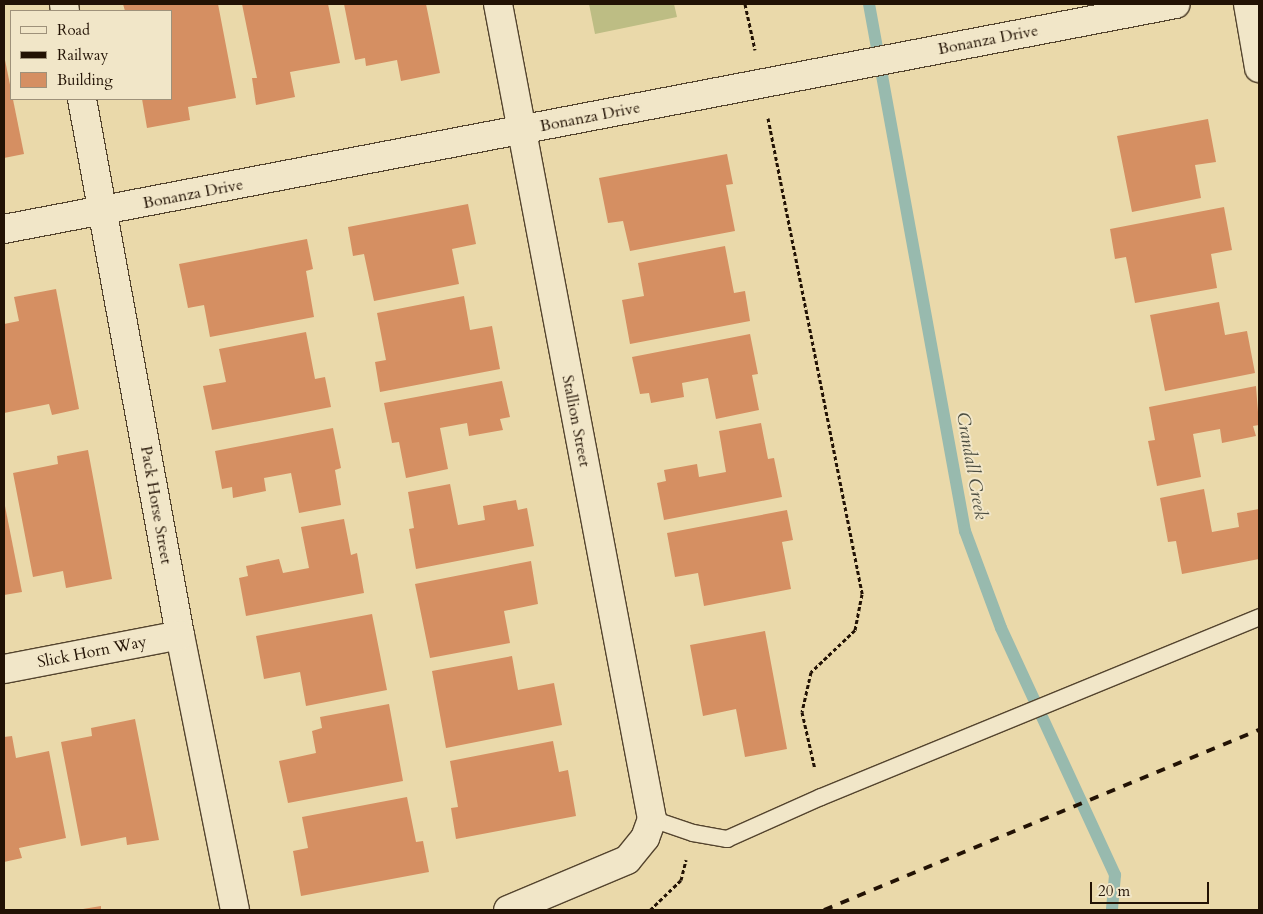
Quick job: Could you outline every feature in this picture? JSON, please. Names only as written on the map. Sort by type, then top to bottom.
[{"type":"street","name":"Stallion Street","points":[[498,4],[648,828]]},
{"type":"street","name":"Bonanza Drive","points":[[4,229],[103,212],[1176,4]]},
{"type":"street","points":[[1248,4],[1259,68]]},
{"type":"street","name":"Pack Horse Street","points":[[82,100],[180,635],[235,910]]},
{"type":"street","name":"Slick Horn Way","points":[[4,669],[180,635]]},
{"type":"street","points":[[508,910],[627,860],[648,828]]},
{"type":"lane","points":[[648,828],[727,839],[821,797],[1259,617]]},
{"type":"path","points":[[745,4],[756,56]]},
{"type":"path","points":[[767,109],[862,594],[855,630],[811,672],[802,712],[821,797]]},
{"type":"path","points":[[650,910],[681,880],[693,833]]},
{"type":"green space","points":[[589,4],[674,4],[677,17],[595,34]]},
{"type":"building","points":[[123,4],[218,4],[236,98],[188,107],[190,120],[147,128],[142,100],[172,100],[172,10],[125,10]]},
{"type":"building","points":[[242,4],[328,4],[340,63],[290,72],[295,97],[256,105],[252,78],[257,78]]},
{"type":"building","points":[[344,4],[426,4],[440,73],[401,81],[397,60],[366,66],[365,58],[355,60]]},
{"type":"building","points":[[4,55],[10,85],[10,100],[13,100],[24,154],[4,158]]},
{"type":"building","points":[[1208,119],[1216,162],[1195,165],[1201,198],[1132,212],[1117,136]]},
{"type":"building","points":[[727,154],[733,184],[726,185],[735,231],[630,251],[623,221],[608,223],[599,178]]},
{"type":"building","points":[[468,204],[476,244],[452,249],[459,284],[374,301],[364,254],[353,256],[348,227]]},
{"type":"building","points":[[1224,207],[1232,250],[1211,254],[1217,288],[1135,303],[1126,257],[1115,259],[1110,229]]},
{"type":"building","points":[[307,239],[313,269],[306,271],[314,317],[210,337],[204,305],[188,308],[179,264]]},
{"type":"building","points":[[725,246],[734,293],[745,291],[750,321],[630,344],[622,300],[644,296],[638,263]]},
{"type":"building","points":[[56,289],[79,409],[52,415],[49,404],[4,413],[4,324],[19,321],[14,297]]},
{"type":"building","points":[[464,296],[470,330],[492,326],[500,369],[380,392],[375,362],[386,360],[377,313]]},
{"type":"building","points":[[1219,302],[1225,335],[1247,331],[1255,373],[1165,391],[1150,315]]},
{"type":"building","points":[[306,332],[315,379],[325,377],[331,407],[212,430],[203,386],[226,382],[219,349]]},
{"type":"building","points":[[750,334],[758,374],[752,375],[759,410],[716,419],[708,378],[682,383],[684,397],[651,403],[649,393],[640,394],[632,357]]},
{"type":"building","points":[[502,381],[510,417],[500,419],[503,430],[469,436],[467,423],[440,428],[448,469],[406,478],[399,442],[392,443],[384,403]]},
{"type":"building","points":[[1256,386],[1259,425],[1253,426],[1256,436],[1222,443],[1220,429],[1193,434],[1201,477],[1157,486],[1148,441],[1155,440],[1149,407]]},
{"type":"building","points":[[761,423],[768,459],[774,458],[782,497],[664,520],[657,483],[666,481],[664,470],[697,464],[699,477],[726,472],[719,431]]},
{"type":"building","points":[[333,428],[341,468],[335,470],[341,505],[299,513],[291,473],[264,478],[266,491],[233,498],[232,487],[222,489],[215,451]]},
{"type":"building","points":[[88,450],[112,579],[66,588],[63,571],[33,577],[13,473],[58,464],[57,456]]},
{"type":"building","points":[[450,484],[458,525],[485,520],[483,506],[516,500],[518,510],[527,508],[534,546],[416,569],[409,529],[414,528],[408,492]]},
{"type":"building","points":[[1204,489],[1212,532],[1239,527],[1237,513],[1259,509],[1259,559],[1182,574],[1176,541],[1168,542],[1160,498]]},
{"type":"building","points":[[4,501],[22,592],[4,595]]},
{"type":"building","points":[[787,510],[793,540],[782,542],[791,589],[704,606],[698,573],[675,577],[667,533]]},
{"type":"building","points":[[344,519],[351,555],[357,553],[364,593],[246,616],[239,578],[248,576],[246,566],[279,559],[283,573],[309,568],[301,527]]},
{"type":"building","points":[[531,561],[538,604],[504,611],[510,643],[430,658],[415,584]]},
{"type":"building","points":[[372,614],[387,690],[306,706],[300,672],[264,679],[256,636]]},
{"type":"building","points":[[765,631],[787,749],[745,757],[736,709],[703,716],[690,645]]},
{"type":"building","points":[[512,656],[518,690],[554,683],[562,725],[446,748],[432,671]]},
{"type":"building","points":[[389,704],[403,781],[288,803],[279,761],[316,753],[312,731],[322,728],[320,717]]},
{"type":"building","points":[[135,719],[159,840],[127,845],[126,837],[81,846],[61,742],[92,736],[91,728]]},
{"type":"building","points":[[12,736],[16,758],[49,751],[66,838],[19,848],[22,858],[4,862],[4,737]]},
{"type":"building","points":[[553,741],[559,772],[568,770],[576,816],[456,839],[451,808],[458,807],[450,761]]},
{"type":"building","points":[[407,797],[416,842],[423,841],[429,872],[301,896],[293,851],[308,848],[302,817]]},
{"type":"building","points":[[101,906],[101,910],[83,910],[83,909]]},
{"type":"waterway","name":"Crandall Creek","points":[[869,4],[965,531],[1001,628],[1115,875],[1112,910]]},
{"type":"railway","points":[[824,910],[1259,730]]}]
